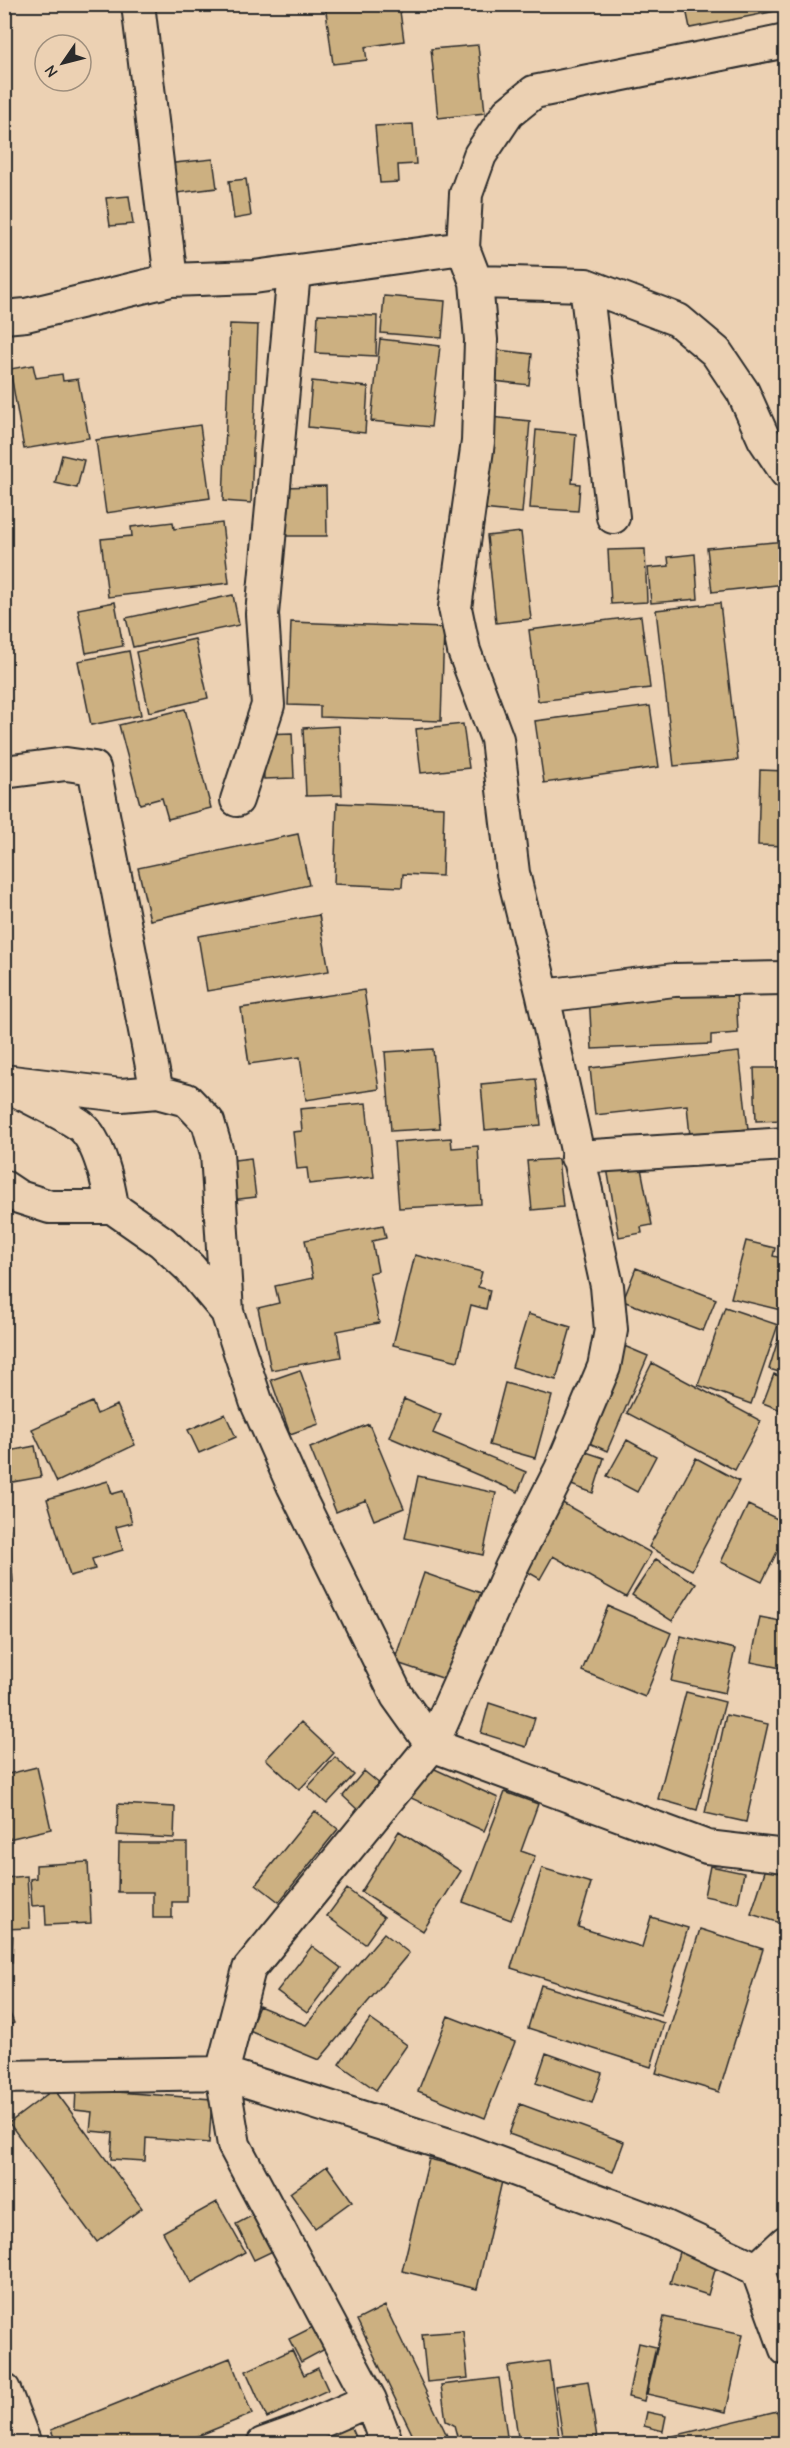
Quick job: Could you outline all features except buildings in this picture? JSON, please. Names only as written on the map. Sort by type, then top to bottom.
[{"type":"street","points":[[138,4],[171,280]]},
{"type":"street","points":[[387,2444],[370,2400],[234,2145],[222,2073],[249,1969],[432,1745],[511,1568],[561,1469],[604,1367],[611,1330],[607,1286],[543,996],[513,873],[497,739],[464,651],[456,608],[478,442],[482,340],[476,282],[463,248],[466,194],[480,156],[508,113],[534,92],[786,41]]},
{"type":"street","points":[[4,317],[26,315],[171,280],[254,277],[463,248]]},
{"type":"street","points":[[237,800],[268,705],[262,614],[294,272]]},
{"type":"street","points":[[476,282],[586,285],[678,320],[716,352],[742,392],[764,439],[786,472]]},
{"type":"street","points":[[586,285],[613,517]]},
{"type":"street","points":[[4,772],[66,764],[94,768],[158,1092]]},
{"type":"street","points":[[543,996],[674,980],[786,978]]},
{"type":"street","points":[[4,1083],[121,1095],[158,1092],[188,1100],[208,1122],[217,1153],[227,1312],[256,1401],[293,1485],[397,1696],[432,1745],[707,1847],[786,1856]]},
{"type":"street","points":[[4,1083],[82,1127],[103,1165],[112,1207]]},
{"type":"street","points":[[577,1157],[786,1144]]},
{"type":"street","points":[[4,1187],[19,1197],[50,1207],[112,1207],[162,1242],[190,1268],[227,1312]]},
{"type":"street","points":[[4,2077],[222,2073],[466,2151],[655,2222],[757,2269],[786,2349]]},
{"type":"street","points":[[757,2269],[786,2242]]},
{"type":"street","points":[[4,2390],[26,2444]]},
{"type":"street","points":[[263,2444],[370,2400]]}]
